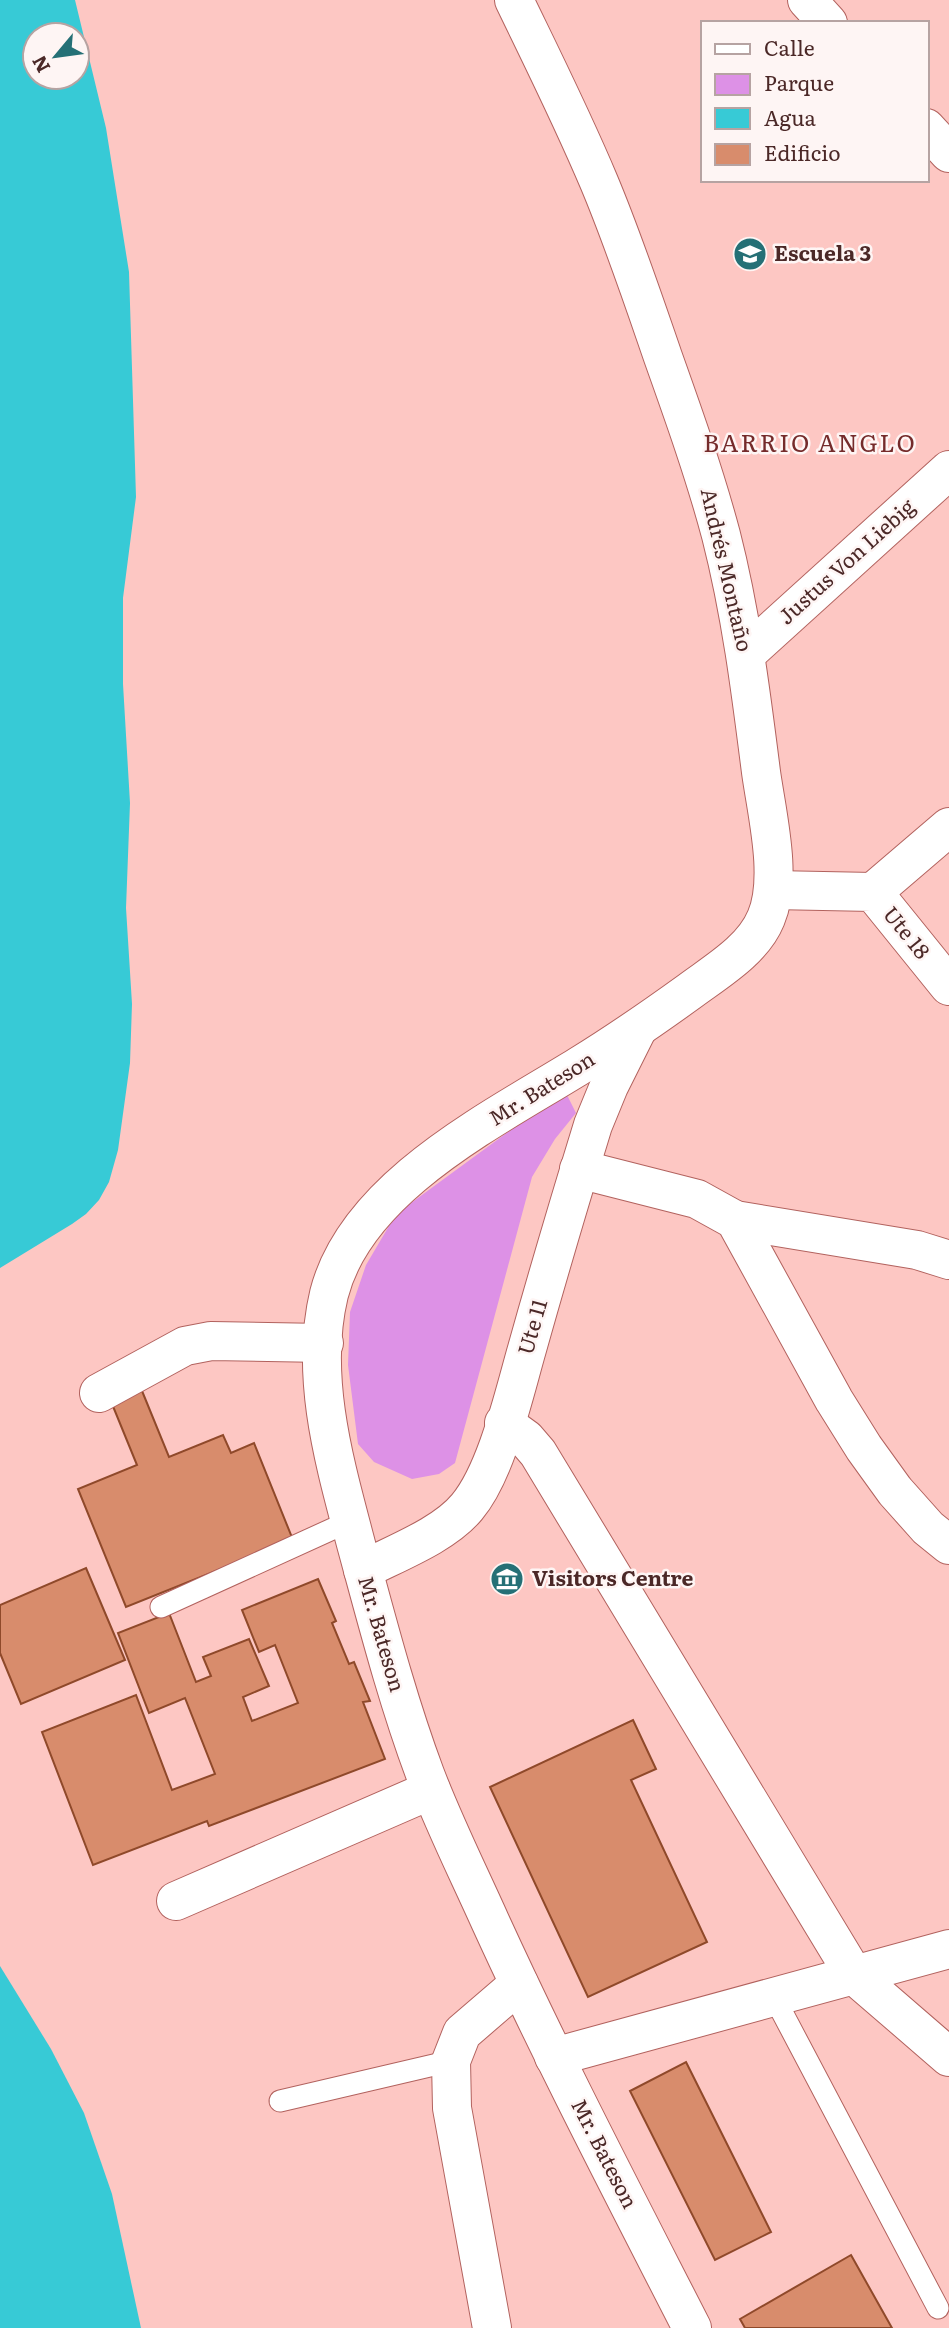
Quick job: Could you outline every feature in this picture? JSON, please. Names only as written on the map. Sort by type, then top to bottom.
[{"type":"street","name":"Andrés Montaño","points":[[514,0],[599,182],[696,450],[722,538],[746,654],[772,856],[774,890],[769,914],[757,935],[713,974],[637,1030]]},
{"type":"street","points":[[807,0],[826,21]]},
{"type":"street","points":[[928,130],[949,153]]},
{"type":"street","name":"Justus Von Liebig","points":[[746,654],[949,470]]},
{"type":"street","points":[[873,892],[949,827]]},
{"type":"street","name":"Ute 18","points":[[774,890],[873,892],[949,986]]},
{"type":"street","name":"Ute 11","points":[[363,1570],[442,1529],[466,1509],[478,1492],[504,1423],[579,1169],[608,1086],[637,1030]]},
{"type":"street","name":"Mr. Bateson","points":[[637,1030],[450,1148],[416,1172],[384,1202],[359,1231],[340,1264],[329,1296],[323,1383],[328,1433],[363,1570],[398,1695],[431,1790],[554,2057],[692,2328]]},
{"type":"street","points":[[579,1169],[697,1199],[736,1220],[917,1250],[949,1260]]},
{"type":"street","points":[[736,1220],[834,1400],[864,1448],[895,1491],[928,1528],[949,1545]]},
{"type":"street","points":[[99,1393],[185,1346],[211,1341],[324,1343]]},
{"type":"street","points":[[504,1423],[526,1439],[538,1453],[854,1975],[949,2057]]},
{"type":"street","points":[[176,1901],[431,1790]]},
{"type":"street","points":[[554,2057],[949,1949]]},
{"type":"street","points":[[492,2328],[452,2108],[451,2061],[462,2033],[519,1984]]},
{"type":"lane","points":[[161,1607],[350,1521]]},
{"type":"lane","points":[[774,1997],[938,2308]]},
{"type":"lane","points":[[280,2101],[451,2061]]},
{"type":"green space","points":[[567,1095],[576,1113],[555,1139],[532,1177],[455,1463],[439,1474],[412,1479],[374,1462],[358,1444],[348,1365],[350,1312],[366,1265],[396,1214],[546,1104]]},
{"type":"water","points":[[0,0],[75,0],[80,21],[21,21],[21,91],[91,91],[91,66],[106,128],[129,272],[136,497],[123,598],[123,684],[130,803],[126,908],[132,1004],[130,1063],[118,1150],[109,1182],[99,1200],[72,1224],[0,1268]]},
{"type":"water","points":[[0,1966],[51,2049],[84,2113],[112,2194],[141,2328],[0,2328]]},
{"type":"building","points":[[140,1386],[169,1457],[223,1435],[231,1453],[254,1443],[293,1540],[126,1607],[78,1489],[137,1465],[110,1399]]},
{"type":"building","points":[[86,1568],[125,1660],[21,1704],[0,1653],[0,1605]]},
{"type":"building","points":[[318,1579],[336,1621],[332,1623],[349,1664],[354,1662],[370,1701],[363,1702],[385,1759],[209,1826],[207,1821],[93,1865],[42,1732],[136,1695],[172,1790],[215,1774],[185,1698],[149,1713],[118,1633],[169,1613],[196,1682],[211,1676],[203,1657],[249,1639],[269,1686],[243,1697],[252,1721],[298,1703],[275,1645],[259,1652],[242,1610]]},
{"type":"building","points":[[633,1720],[656,1769],[631,1780],[707,1942],[588,1997],[490,1787]]},
{"type":"building","points":[[686,2062],[771,2232],[715,2260],[630,2091]]},
{"type":"building","points":[[851,2255],[892,2328],[745,2328],[740,2319]]},
{"type":"place","name":"Escuela 3","points":[[750,254]]},
{"type":"place","name":"Visitors Centre","points":[[507,1579]]},
{"type":"district","name":"BARRIO ANGLO","points":[[810,444]]}]
